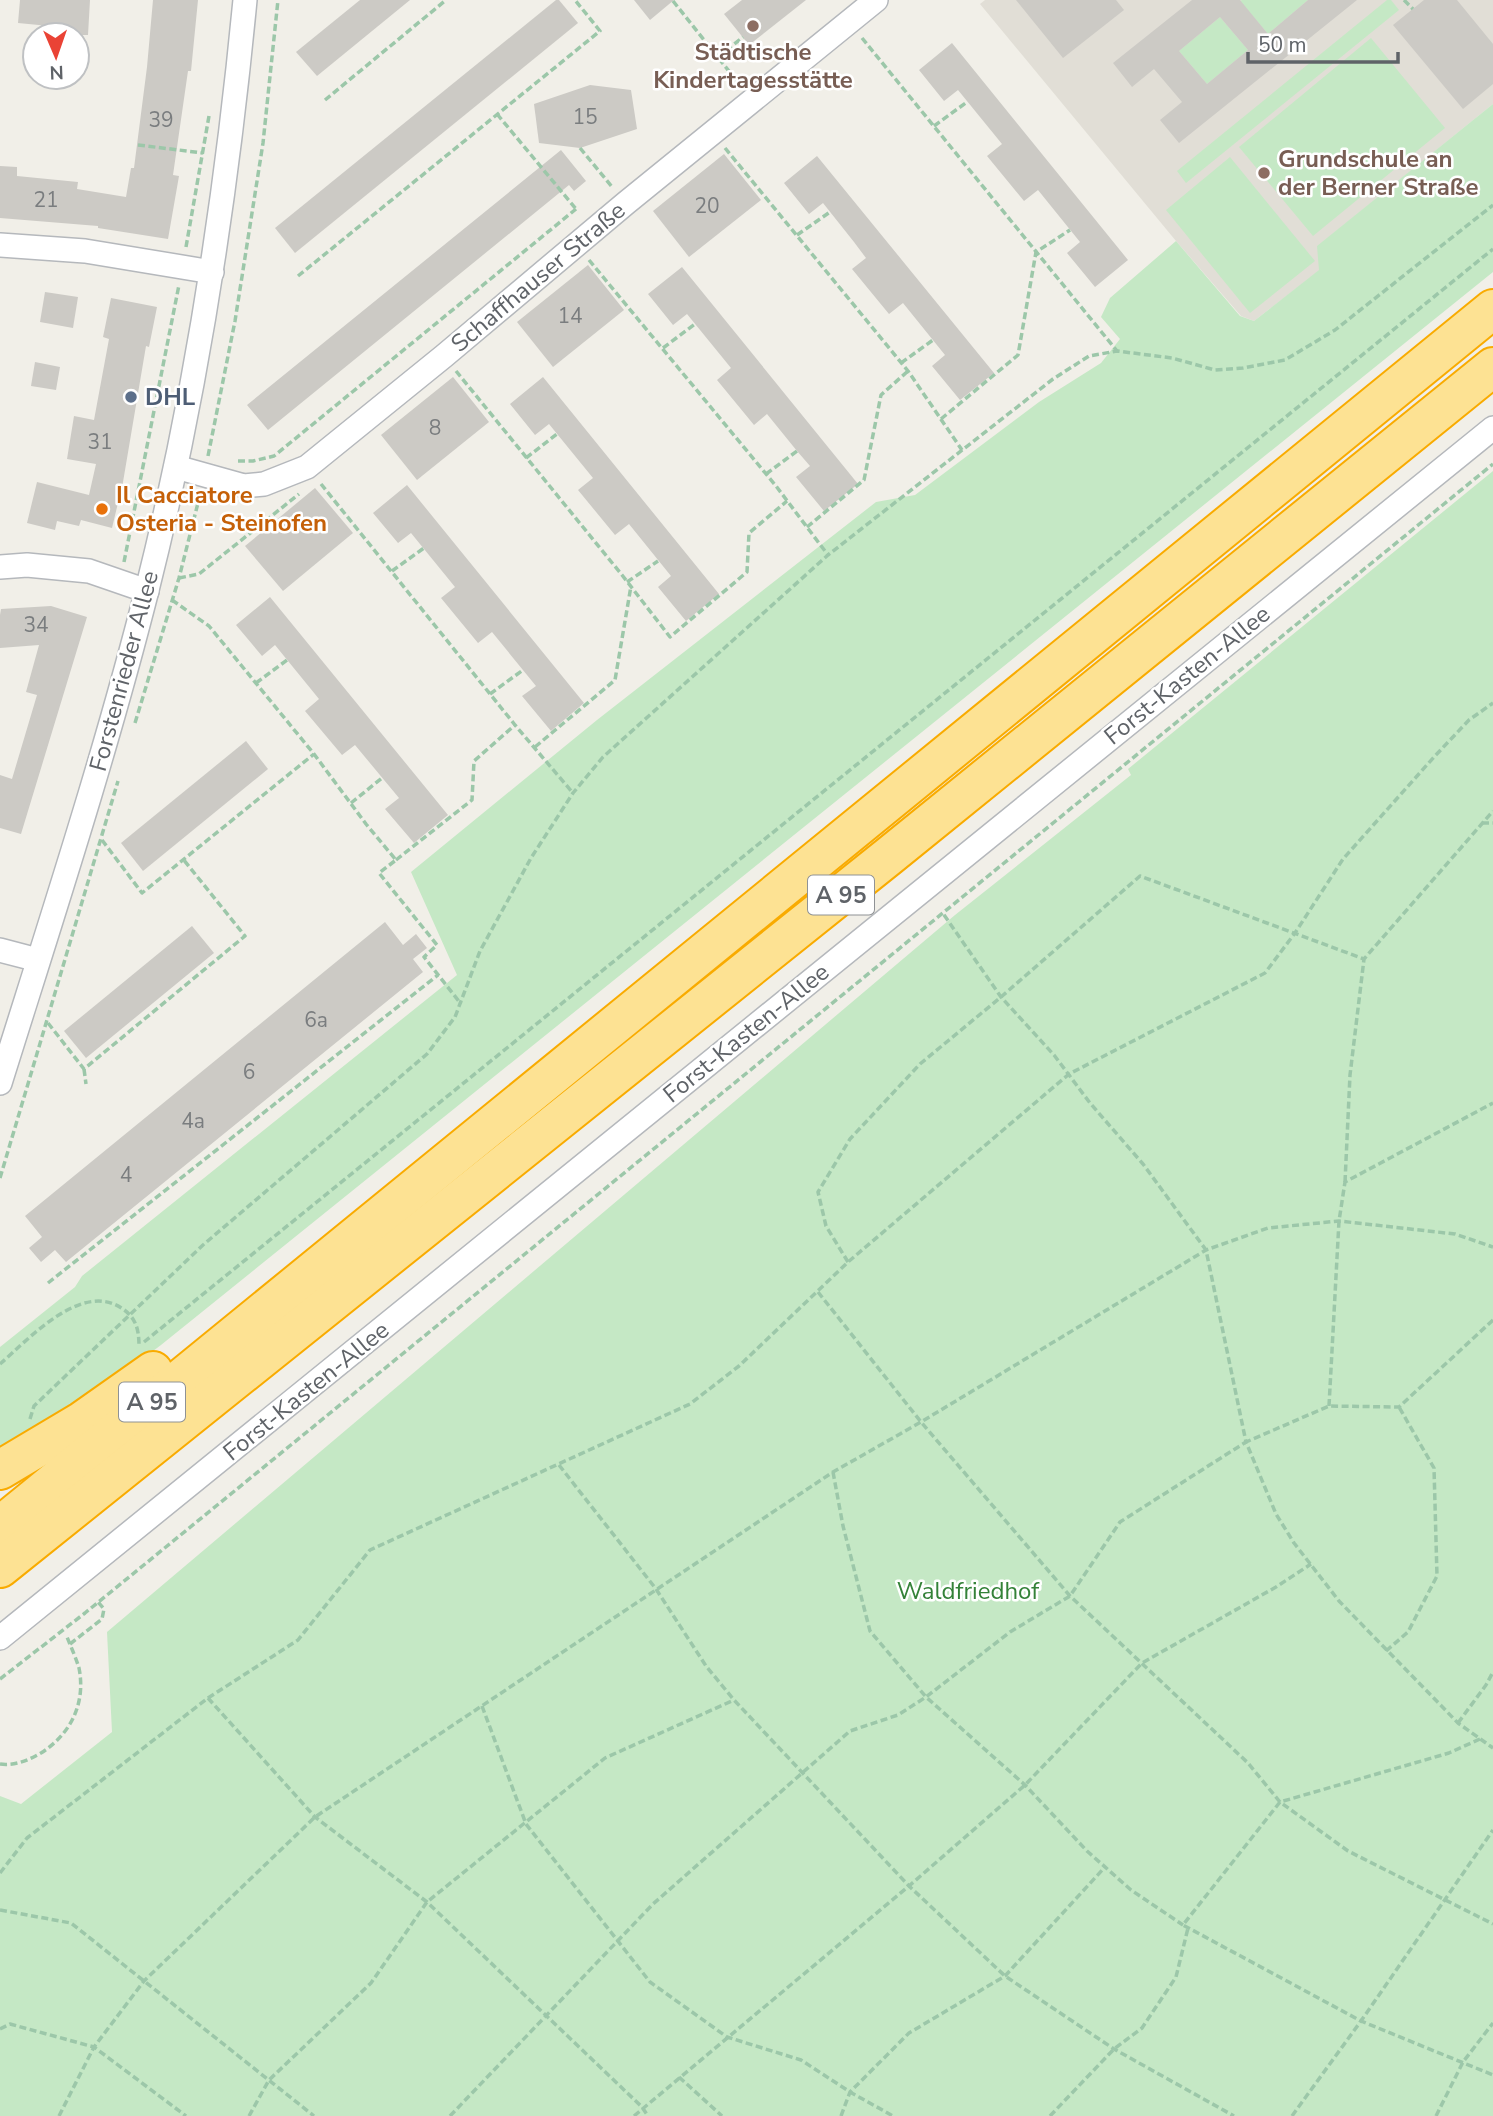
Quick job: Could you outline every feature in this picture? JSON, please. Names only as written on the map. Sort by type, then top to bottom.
[{"type":"highway","name":"A 95","points":[[0,1526],[1493,309]]},
{"type":"highway","name":"A 95","points":[[0,1568],[889,856],[1493,367]]},
{"type":"highway","points":[[0,1470],[82,1421],[243,1306],[303,1278]]},
{"type":"street","name":"Forstenrieder Allee","points":[[0,1083],[103,749],[147,591],[176,467],[212,272],[232,126],[245,0]]},
{"type":"street","name":"Schaffhauser Straße","points":[[176,467],[244,486],[313,473],[444,356],[625,203],[876,0]]},
{"type":"street","points":[[0,245],[85,251],[212,272]]},
{"type":"street","name":"Forst-Kasten-Allee","points":[[0,1638],[1493,428]]},
{"type":"street","points":[[0,567],[27,565],[89,571],[147,591]]},
{"type":"street","points":[[0,950],[38,960]]},
{"type":"path","points":[[325,100],[446,0]]},
{"type":"path","points":[[298,276],[600,31],[575,0]]},
{"type":"path","points":[[1404,0],[1413,9]]},
{"type":"path","points":[[673,1],[753,100]]},
{"type":"path","points":[[850,22],[1117,351]]},
{"type":"path","points":[[718,57],[743,37]]},
{"type":"path","points":[[934,126],[967,102]]},
{"type":"path","points":[[124,583],[124,555],[183,267],[209,114]]},
{"type":"path","points":[[231,461],[253,461],[274,456],[576,209],[497,114]]},
{"type":"path","points":[[712,132],[901,363],[962,450]]},
{"type":"path","points":[[138,145],[203,153]]},
{"type":"path","points":[[580,148],[625,203]]},
{"type":"path","points":[[29,1422],[34,1406],[129,1313],[203,1245],[427,1054],[455,1017],[493,928],[531,858],[573,793],[603,757],[828,555],[1054,379],[1089,356],[1117,351],[1172,358],[1215,370],[1243,369],[1285,360],[1335,330],[1493,205]]},
{"type":"path","points":[[797,236],[830,212]]},
{"type":"path","points":[[941,419],[1018,355],[1036,252],[1070,230]]},
{"type":"path","points":[[576,245],[766,474],[828,555]]},
{"type":"path","points":[[0,1364],[67,1310],[82,1302],[112,1301],[129,1313],[139,1329],[139,1347],[1493,249]]},
{"type":"path","points":[[662,349],[695,324]]},
{"type":"path","points":[[901,363],[933,341]]},
{"type":"path","points":[[444,356],[670,637],[747,572],[749,533],[787,501]]},
{"type":"path","points":[[807,527],[864,480],[881,395],[908,372]]},
{"type":"path","points":[[526,458],[557,434]]},
{"type":"path","points":[[289,444],[573,793]]},
{"type":"path","points":[[766,474],[797,451]]},
{"type":"path","points":[[208,456],[219,458]]},
{"type":"path","points":[[0,1679],[116,1588],[1493,464]]},
{"type":"path","points":[[179,578],[199,574],[208,568],[313,473]]},
{"type":"path","points":[[391,571],[424,548]]},
{"type":"path","points":[[535,747],[615,680],[629,584],[658,561]]},
{"type":"path","points":[[147,591],[171,600],[209,626],[314,754],[396,860]]},
{"type":"path","points":[[256,683],[287,660]]},
{"type":"path","points":[[490,694],[523,670]]},
{"type":"path","points":[[0,1873],[27,1838],[208,1698],[298,1640],[370,1550],[690,1404],[739,1366],[848,1262],[1069,1074],[1265,973],[1295,933],[1343,859],[1469,720],[1493,703]]},
{"type":"path","points":[[461,1004],[424,957],[437,945],[379,873],[472,800],[474,761],[515,725]]},
{"type":"path","points":[[101,839],[142,893],[314,754]]},
{"type":"path","points":[[350,803],[382,778]]},
{"type":"path","points":[[1329,1406],[1350,1075],[1364,960],[1493,811]]},
{"type":"path","points":[[1482,823],[1493,823]]},
{"type":"path","points":[[84,1069],[245,936],[183,859]]},
{"type":"path","points":[[848,1262],[826,1226],[818,1192],[850,1139],[920,1064],[1140,876],[1364,960]]},
{"type":"path","points":[[942,912],[1001,997],[1143,1164],[1206,1250],[1247,1442],[1276,1514],[1294,1544],[1339,1601],[1386,1651],[1458,1723],[1493,1748]]},
{"type":"path","points":[[48,1283],[438,975]]},
{"type":"path","points":[[48,1023],[84,1069],[86,1084]]},
{"type":"path","points":[[1345,1182],[1493,1103]]},
{"type":"path","points":[[59,2116],[94,2047],[144,1981],[315,1817],[833,1472],[1206,1250],[1268,1228],[1339,1221],[1455,1234],[1493,1247]]},
{"type":"path","points":[[818,1292],[920,1422],[1070,1596],[1248,1763],[1280,1802],[1348,1851],[1493,1924]]},
{"type":"path","points":[[450,2116],[653,1904],[850,1731],[898,1716],[1010,1632],[1070,1596],[1120,1522],[1247,1442],[1329,1406],[1399,1407],[1493,1320]]},
{"type":"path","points":[[1386,1651],[1408,1632],[1437,1576],[1434,1468],[1399,1407]]},
{"type":"path","points":[[559,1465],[656,1589],[706,1666],[734,1700],[909,1886],[1005,1976],[1114,2049],[1234,2116]]},
{"type":"path","points":[[833,1472],[843,1527],[870,1631],[926,1697],[1025,1785],[1104,1867],[1131,1890],[1185,1926],[1361,2021],[1493,2075]]},
{"type":"path","points":[[634,2116],[909,1886],[1025,1785],[1142,1663],[1276,1587],[1311,1564]]},
{"type":"path","points":[[70,1644],[102,1619],[104,1609],[97,1602]]},
{"type":"path","points":[[0,1764],[8,1765],[30,1759],[58,1742],[75,1718],[80,1692],[79,1668],[67,1637]]},
{"type":"path","points":[[1458,1723],[1493,1672]]},
{"type":"path","points":[[208,1698],[315,1817],[427,1902],[546,2014],[642,2107],[648,2116]]},
{"type":"path","points":[[249,2116],[269,2080],[371,1983],[427,1902],[604,1758],[734,1700]]},
{"type":"path","points":[[482,1706],[526,1824],[650,1982],[727,2037],[802,2060],[893,2116]]},
{"type":"path","points":[[1050,2116],[1114,2049],[1142,2028],[1177,1977],[1185,1926],[1280,1802],[1449,1753],[1479,1739]]},
{"type":"path","points":[[1292,2116],[1493,1830]]},
{"type":"path","points":[[841,2116],[850,2092],[909,2033],[1005,1976],[1104,1867]]},
{"type":"path","points":[[0,1910],[71,1923],[314,2116]]},
{"type":"path","points":[[1436,2116],[1464,2062],[1493,2023]]},
{"type":"path","points":[[0,2029],[10,2024],[94,2047],[186,2116]]},
{"type":"path","points":[[679,2077],[722,2116]]},
{"type":"shaded area","name":"Grundschule an der Berner Straße","points":[[985,0],[1493,0],[1493,104],[1318,246],[1320,270],[1254,321],[1241,316],[1176,241],[980,4]]},
{"type":"green space","points":[[1308,0],[1268,34],[1240,1]]},
{"type":"green space","points":[[1387,0],[1391,0],[1399,10],[1186,183],[1177,171]]},
{"type":"green space","points":[[1220,17],[1248,50],[1207,84],[1179,51]]},
{"type":"green space","points":[[1371,38],[1445,128],[1313,236],[1239,147]]},
{"type":"green space","points":[[1493,104],[1493,272],[161,1345],[121,1375],[0,1451],[0,1347],[75,1287],[82,1276],[457,975],[411,872],[597,720],[876,502],[915,495],[1039,402],[1101,363],[1120,339],[1101,317],[1110,298],[1176,241],[1240,316],[1254,321],[1319,270],[1317,246]]},
{"type":"green space","points":[[1230,157],[1315,261],[1250,313],[1166,210]]},
{"type":"green space","name":"Waldfriedhof","points":[[1493,471],[1493,2116],[0,2116],[0,1796],[21,1804],[112,1732],[107,1632],[955,915],[1131,775],[1128,769]]},
{"type":"building","points":[[20,0],[90,0],[89,21],[18,23]]},
{"type":"building","points":[[153,0],[198,0],[191,71],[188,71],[173,175],[179,176],[168,239],[98,226],[0,218],[0,166],[17,167],[17,176],[78,182],[77,189],[126,197],[131,168],[134,168]]},
{"type":"building","points":[[360,0],[410,0],[317,76],[296,52]]},
{"type":"building","points":[[559,0],[578,23],[295,253],[275,228]]},
{"type":"building","points":[[634,0],[674,0],[650,20]]},
{"type":"building","name":"Städtische Kindertagesstätte","points":[[742,0],[806,0],[749,45],[724,14]]},
{"type":"building","points":[[1016,0],[1116,0],[1124,10],[1063,58]]},
{"type":"building","points":[[1192,0],[1240,0],[1268,34],[1308,0],[1357,0],[1179,143],[1160,120],[1182,102],[1154,69],[1132,87],[1113,63]],"holes":[[[1220,17],[1248,50],[1207,84],[1179,51]]]},
{"type":"building","points":[[1424,0],[1457,0],[1493,44],[1493,84],[1463,109],[1393,25]]},
{"type":"building","points":[[952,43],[1128,260],[1095,287],[1067,253],[1080,242],[1038,190],[1024,201],[987,156],[1002,144],[958,90],[944,101],[919,70]]},
{"type":"building","points":[[590,85],[631,90],[637,129],[580,148],[539,143],[534,104]]},
{"type":"building","points":[[561,150],[586,181],[574,191],[569,185],[268,430],[247,405]]},
{"type":"building","points":[[724,154],[761,200],[689,257],[653,211]]},
{"type":"building","points":[[817,156],[994,373],[960,400],[932,366],[945,355],[903,303],[889,314],[852,269],[866,258],[823,203],[809,214],[784,183]]},
{"type":"building","points":[[588,265],[624,310],[553,367],[517,322]]},
{"type":"building","points":[[682,267],[858,484],[824,511],[796,477],[810,466],[767,414],[754,425],[717,380],[731,368],[687,314],[673,325],[648,294]]},
{"type":"building","points":[[45,292],[78,297],[73,328],[40,322]]},
{"type":"building","points":[[111,298],[157,307],[149,347],[146,346],[123,482],[112,528],[81,520],[79,526],[57,521],[55,530],[27,523],[37,482],[89,495],[96,464],[67,459],[74,416],[94,420],[109,339],[103,337]]},
{"type":"building","points":[[35,362],[60,367],[56,390],[31,386]]},
{"type":"building","points":[[453,377],[489,422],[417,480],[381,435]]},
{"type":"building","points":[[543,377],[719,594],[686,621],[658,587],[671,576],[629,524],[615,535],[578,490],[593,478],[549,424],[535,435],[510,404]]},
{"type":"building","points":[[407,485],[584,703],[551,731],[522,696],[536,686],[492,632],[478,643],[441,598],[455,587],[411,533],[398,543],[373,513]]},
{"type":"building","points":[[315,488],[353,533],[283,591],[245,546]]},
{"type":"building","points":[[270,597],[448,815],[414,843],[385,809],[399,798],[355,745],[342,755],[305,711],[319,699],[275,645],[262,656],[236,625]]},
{"type":"building","points":[[51,606],[87,617],[21,834],[0,828],[0,775],[12,779],[37,695],[26,692],[39,645],[0,648],[0,615],[1,609]]},
{"type":"building","points":[[246,741],[268,769],[143,871],[121,843]]},
{"type":"building","points":[[385,922],[403,945],[416,934],[427,948],[413,959],[423,972],[66,1262],[55,1250],[41,1262],[29,1248],[42,1237],[25,1216]]},
{"type":"building","points":[[192,926],[214,953],[86,1058],[64,1031]]},
{"type":"place","name":"Städtische Kindertagesstätte","points":[[753,26]]},
{"type":"place","name":"Grundschule an der Berner Straße","points":[[1264,173]]},
{"type":"place","name":"DHL","points":[[131,397]]},
{"type":"place","name":"Il Cacciatore Osteria - Steinofen","points":[[102,509]]}]
